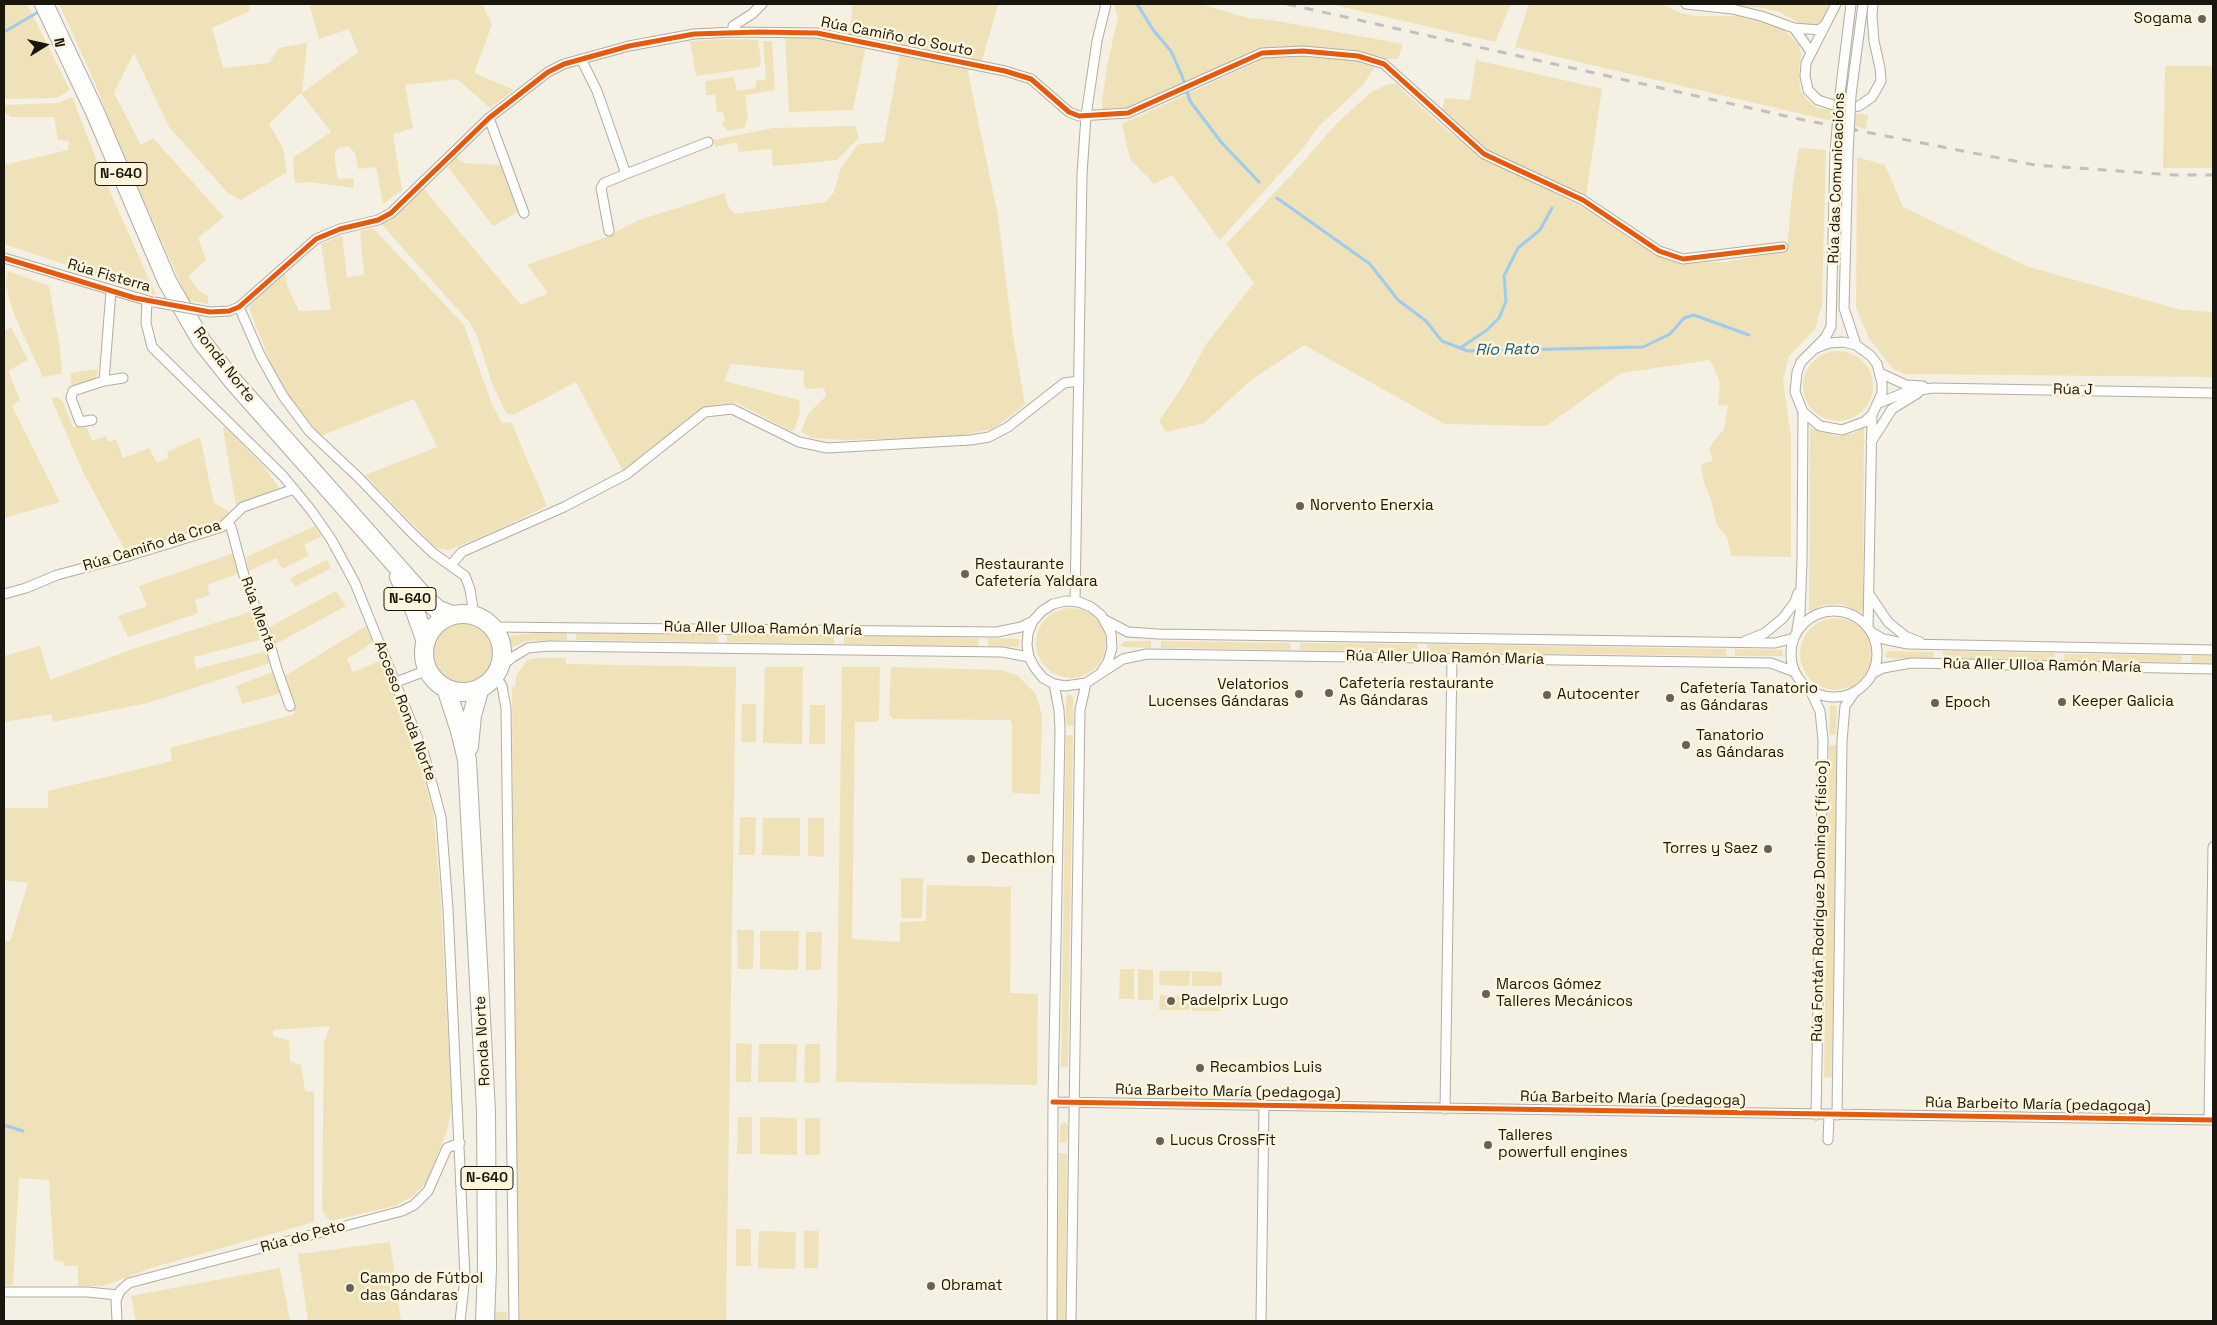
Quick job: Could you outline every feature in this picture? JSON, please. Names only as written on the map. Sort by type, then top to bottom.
[{"type":"highway","name":"Ronda Norte","points":[[44,4],[91,104],[167,282],[202,342],[233,381],[332,490],[426,599],[437,609],[452,615],[474,615]]},
{"type":"highway","name":"Ronda Norte","points":[[390,559],[415,611],[426,642],[424,656],[428,670],[438,684],[446,688],[467,760]]},
{"type":"highway","name":"N-640","points":[[426,642],[431,630],[440,621],[452,615]]},
{"type":"highway","points":[[446,688],[463,692],[480,688],[497,672],[501,646],[492,627],[474,615]]},
{"type":"highway","name":"Ronda Norte","points":[[480,688],[472,714],[467,760],[486,1111],[486,1321]]},
{"type":"street","points":[[734,32],[733,26],[752,14],[762,4]]},
{"type":"street","points":[[1074,602],[1082,174],[1086,116],[1097,41],[1106,4]]},
{"type":"street","points":[[1686,4],[1732,9],[1761,16],[1794,28],[1819,30],[1828,23]]},
{"type":"street","points":[[1836,4],[1806,63],[1806,83],[1808,90],[1818,100],[1843,108],[1859,106],[1872,97],[1881,81],[1874,41],[1873,4]]},
{"type":"street","name":"Rúa das Comunicacións","points":[[1803,412],[1795,392],[1797,372],[1804,358],[1825,338],[1831,327],[1833,309],[1835,152],[1851,4]]},
{"type":"street","name":"Rúa das Comunicacións","points":[[1856,346],[1844,308],[1851,95],[1863,4]]},
{"type":"street","points":[[1794,28],[1811,52]]},
{"type":"street","name":"Rúa Camiño do Souto","points":[[239,307],[316,239],[340,229],[378,220],[391,213],[489,118],[548,72],[564,64],[629,46],[694,34],[734,32],[817,33],[1006,71],[1031,79],[1069,112],[1086,116]]},
{"type":"street","points":[[1086,116],[1128,113],[1262,53],[1303,51],[1358,56],[1384,64],[1484,154],[1583,200],[1659,251],[1683,260],[1703,259],[1783,247]]},
{"type":"street","points":[[581,59],[597,91],[626,174]]},
{"type":"street","points":[[489,118],[524,213]]},
{"type":"street","points":[[608,231],[602,188],[604,183],[708,142]]},
{"type":"street","name":"Rúa Fisterra","points":[[4,258],[151,302],[210,312],[229,311],[239,307]]},
{"type":"street","points":[[104,381],[111,291]]},
{"type":"street","name":"Acceso Ronda Norte","points":[[151,302],[146,323],[152,347],[294,489],[331,538],[355,583],[424,754],[441,817],[448,909],[465,1277],[460,1321]]},
{"type":"street","points":[[239,307],[261,357],[278,388],[309,431],[358,477],[433,553],[465,576],[470,589],[474,615]]},
{"type":"street","points":[[1803,412],[1820,426],[1842,430],[1858,425],[1872,415],[1879,403],[1882,388],[1880,373],[1871,356],[1856,346],[1843,342],[1829,343],[1816,348]]},
{"type":"street","name":"Rúa J","points":[[1880,373],[1906,385],[1933,388],[2213,393]]},
{"type":"street","points":[[92,420],[80,422],[71,398],[73,391],[104,381],[123,378]]},
{"type":"street","points":[[451,565],[462,552],[564,507],[627,474],[706,412],[732,409],[799,442],[827,448],[971,440],[989,437],[1008,427],[1064,383],[1079,381]]},
{"type":"street","name":"Rúa J","points":[[1879,403],[1906,392],[1933,388]]},
{"type":"street","points":[[1871,442],[1892,409],[1922,390]]},
{"type":"street","points":[[1795,672],[1791,655],[1800,613],[1803,412]]},
{"type":"street","points":[[1872,415],[1869,594],[1870,630],[1876,645],[1877,659],[1873,673]]},
{"type":"street","name":"Rúa Camiño da Croa","points":[[4,594],[26,588],[64,573],[132,555],[222,527],[243,507],[294,489]]},
{"type":"street","name":"Rúa Menta","points":[[228,522],[246,582],[270,645],[290,706]]},
{"type":"street","points":[[1740,642],[1766,633],[1783,618],[1795,602],[1801,583]]},
{"type":"street","name":"Rúa Aller Ulloa Ramón María","points":[[1869,594],[1888,622],[1905,636],[1925,644]]},
{"type":"street","name":"Rúa Aller Ulloa Ramón María","points":[[492,627],[997,632],[1021,627],[1033,621],[1042,611],[1053,604],[1066,601],[1091,607],[1105,620],[1128,632],[1158,634],[1775,643],[1795,635],[1811,617],[1831,610],[1852,614],[1883,640],[1894,642],[2213,650]]},
{"type":"street","points":[[1100,674],[1108,662],[1112,648],[1111,633],[1105,620]]},
{"type":"street","points":[[1033,621],[1028,633],[1029,657],[1043,678],[1054,684],[1059,710],[1060,729],[1053,1102],[1052,1321]]},
{"type":"street","name":"Rúa Aller Ulloa Ramón María","points":[[497,672],[512,657],[528,648],[549,646],[982,651],[1002,652],[1029,657]]},
{"type":"street","name":"Rúa Aller Ulloa Ramón María","points":[[1054,684],[1070,686],[1086,683],[1123,659],[1148,654],[1772,663],[1795,672],[1801,682],[1810,690]]},
{"type":"street","points":[[1445,1109],[1452,658]]},
{"type":"street","name":"Rúa Aller Ulloa Ramón María","points":[[1854,692],[1862,688],[1873,673],[1883,668],[1912,663],[2213,669]]},
{"type":"street","points":[[396,682],[428,670]]},
{"type":"street","points":[[497,672],[506,708],[514,1321]]},
{"type":"street","points":[[1071,1321],[1080,710],[1086,683]]},
{"type":"street","points":[[1810,690],[1827,697],[1845,696],[1854,692]]},
{"type":"street","name":"Rúa Fontán Rodríguez Domingo (físico)","points":[[1810,690],[1820,712],[1823,740],[1816,1115]]},
{"type":"street","name":"Rúa Fontán Rodríguez Domingo (físico)","points":[[1828,1140],[1833,1115],[1842,741],[1845,706],[1854,692]]},
{"type":"street","points":[[2211,1120],[2213,846]]},
{"type":"street","name":"Rúa Barbeito María (pedagoga)","points":[[1053,1102],[2211,1120]]},
{"type":"street","points":[[1261,1321],[1264,1106]]},
{"type":"street","name":"Rúa do Peto","points":[[118,1295],[126,1285],[134,1281],[402,1211],[414,1205],[428,1191],[447,1148],[460,1143]]},
{"type":"street","points":[[4,1292],[87,1292],[118,1295],[116,1306],[117,1321]]},
{"type":"shaded area","points":[[4,4],[27,4],[70,90],[56,98],[4,99]]},
{"type":"shaded area","points":[[59,4],[249,4],[250,11],[212,28],[223,68],[269,63],[279,48],[307,43],[302,93],[358,52],[349,29],[319,39],[309,4],[482,4],[492,25],[474,73],[514,90],[490,108],[457,79],[405,85],[413,128],[393,134],[402,190],[383,204],[376,167],[358,169],[355,153],[348,146],[340,147],[335,151],[335,161],[338,179],[354,178],[353,188],[310,182],[295,183],[294,157],[331,132],[301,93],[269,124],[283,148],[287,172],[241,200],[228,193],[169,127],[134,53],[114,93],[141,145],[153,138],[224,217],[198,238],[206,260],[188,277],[199,291],[208,296],[208,304],[188,300]]},
{"type":"shaded area","points":[[853,4],[998,4],[982,61],[849,34]]},
{"type":"shaded area","points":[[1115,4],[1200,4],[1248,18],[1271,20],[1403,44],[1398,59],[1381,59],[1354,50],[1299,46],[1257,50],[1127,109],[1103,109],[1102,101],[1108,62],[1118,16]]},
{"type":"shaded area","points":[[1330,4],[1511,4],[1495,42]]},
{"type":"shaded area","points":[[1529,4],[1661,4],[1681,13],[1695,16],[1739,16],[1772,24],[1783,29],[1799,45],[1801,56],[1799,69],[1800,90],[1807,100],[1818,108],[1868,115],[1866,129],[1515,47]]},
{"type":"shaded area","points":[[1710,4],[1828,4],[1825,20],[1815,26],[1803,25],[1779,12],[1763,8]]},
{"type":"shaded area","points":[[785,36],[823,37],[866,45],[853,110],[789,112]]},
{"type":"shaded area","points":[[758,40],[761,62],[759,67],[696,76],[690,41]]},
{"type":"shaded area","points":[[763,41],[772,41],[775,90],[745,95],[748,117],[744,128],[727,131],[721,122],[725,121],[723,112],[717,112],[715,95],[706,95],[705,81],[734,77],[737,91],[756,88],[756,81],[766,79]]},
{"type":"shaded area","points":[[900,53],[967,67],[998,216],[1012,329],[1025,405],[993,429],[953,437],[846,440],[811,438],[801,431],[808,414],[826,396],[824,388],[806,389],[803,379],[805,371],[731,364],[724,381],[799,400],[800,413],[795,429],[791,431],[737,403],[715,405],[700,411],[623,471],[576,382],[513,415],[506,413],[492,383],[477,336],[470,323],[381,224],[398,212],[423,188],[521,305],[548,293],[527,265],[606,237],[639,220],[725,193],[728,206],[735,214],[826,202],[834,192],[841,168],[858,144],[884,142]]},
{"type":"shaded area","points":[[1302,53],[1353,59],[1375,67],[1363,85],[1319,126],[1303,148],[1220,240],[1172,175],[1154,184],[1130,159],[1122,124],[1255,63],[1264,56]]},
{"type":"shaded area","points":[[1476,60],[1602,89],[1586,196],[1538,177],[1489,153],[1442,110],[1445,98],[1470,100]]},
{"type":"shaded area","points":[[2165,66],[2213,66],[2213,168],[2163,168]]},
{"type":"shaded area","points":[[1388,84],[1396,84],[1446,130],[1485,158],[1592,212],[1632,240],[1676,263],[1726,262],[1787,250],[1793,183],[1799,148],[1826,150],[1822,304],[1815,329],[1789,356],[1783,381],[1791,436],[1791,557],[1731,556],[1727,537],[1717,525],[1711,500],[1704,483],[1701,464],[1713,461],[1709,448],[1724,429],[1728,405],[1718,406],[1720,382],[1710,360],[1621,373],[1546,426],[1445,424],[1304,345],[1251,380],[1204,423],[1166,432],[1159,421],[1184,384],[1207,343],[1254,283],[1226,244],[1296,170],[1336,124],[1370,93]]},
{"type":"shaded area","points":[[72,97],[101,171],[156,295],[4,244],[4,165],[68,150],[69,141],[58,140],[54,117],[11,117],[4,112],[4,105],[58,103]]},
{"type":"shaded area","points":[[855,126],[859,138],[837,160],[773,166],[771,149],[739,152],[737,142],[715,147],[713,140],[773,128]]},
{"type":"shaded area","points":[[456,157],[464,163],[501,165],[518,212],[493,226],[448,167]]},
{"type":"shaded area","points":[[1857,157],[1885,165],[1903,207],[2026,266],[2181,310],[2213,312],[2213,377],[1904,374],[1892,368],[1869,338],[1856,308]]},
{"type":"shaded area","points":[[373,228],[464,325],[491,402],[502,423],[511,422],[547,506],[482,537],[448,550],[436,548],[365,475],[437,447],[414,399],[321,436],[295,406],[275,374],[251,313],[250,307],[254,301],[285,273],[288,288],[299,311],[331,310],[321,244],[342,236],[347,277],[364,275],[360,231]]},
{"type":"shaded area","points":[[8,271],[49,286],[60,349],[62,374],[43,377],[15,317],[6,283]]},
{"type":"shaded area","points":[[11,327],[28,360],[8,371],[20,400],[12,406],[60,502],[4,518],[4,331]]},
{"type":"shaded area","points":[[1831,351],[1845,351],[1858,357],[1867,366],[1873,379],[1871,399],[1863,411],[1845,421],[1831,421],[1818,415],[1809,406],[1803,393],[1803,379],[1809,366],[1818,357]]},
{"type":"shaded area","points":[[98,369],[96,380],[72,388],[70,373]]},
{"type":"shaded area","points":[[57,397],[63,402],[73,427],[87,428],[92,441],[106,436],[108,442],[116,439],[123,458],[149,448],[157,463],[168,458],[167,452],[200,437],[214,503],[228,511],[230,515],[219,524],[126,552],[84,474],[51,398]]},
{"type":"shaded area","points":[[225,427],[266,469],[281,491],[260,500],[236,506],[223,428]]},
{"type":"shaded area","points":[[1810,427],[1837,436],[1853,434],[1864,427],[1863,613],[1841,604],[1822,605],[1809,612]]},
{"type":"shaded area","points":[[315,526],[322,536],[304,545],[309,556],[282,569],[276,558],[249,571],[246,557]]},
{"type":"shaded area","points":[[234,553],[238,574],[207,585],[210,595],[195,600],[198,613],[128,637],[118,616],[147,606],[139,586]]},
{"type":"shaded area","points":[[327,560],[331,568],[295,587],[290,578]]},
{"type":"shaded area","points":[[336,591],[346,606],[274,645],[268,628]]},
{"type":"shaded area","points":[[1078,608],[1091,614],[1100,623],[1104,629],[1106,643],[1104,657],[1096,668],[1085,676],[1064,678],[1057,676],[1046,668],[1038,657],[1036,636],[1038,629],[1046,618],[1057,610]]},
{"type":"shaded area","points":[[253,611],[264,639],[194,657],[196,669],[268,651],[270,663],[148,703],[53,722],[52,714],[4,722],[4,656],[40,646],[50,680],[130,650]]},
{"type":"shaded area","points":[[1836,618],[1856,624],[1866,634],[1872,654],[1866,674],[1856,684],[1836,690],[1816,684],[1806,674],[1800,654],[1806,634],[1816,624]]},
{"type":"shaded area","points":[[458,622],[470,622],[486,631],[493,641],[495,653],[493,665],[486,675],[470,684],[458,684],[447,679],[438,670],[433,659],[433,647],[438,636],[447,627]]},
{"type":"shaded area","points":[[366,626],[373,642],[347,659],[353,672],[382,660],[411,734],[433,811],[440,889],[452,1107],[447,1131],[427,1182],[413,1196],[395,1206],[330,1221],[322,1211],[324,1043],[330,1026],[273,1030],[273,1036],[289,1040],[290,1061],[301,1065],[305,1091],[314,1092],[314,1222],[154,1267],[103,1286],[78,1286],[78,1266],[64,1266],[64,1262],[54,1260],[49,1180],[19,1178],[13,1285],[4,1285],[4,940],[10,942],[28,883],[4,880],[4,808],[48,808],[48,791],[172,761],[170,748],[292,715],[295,713],[283,677]]},
{"type":"shaded area","points":[[536,633],[567,633],[567,640],[526,641],[511,648],[508,636]]},
{"type":"shaded area","points":[[576,633],[718,635],[718,642],[576,640]]},
{"type":"shaded area","points":[[727,634],[834,636],[834,644],[727,642]]},
{"type":"shaded area","points":[[844,636],[979,638],[978,646],[844,644]]},
{"type":"shaded area","points":[[988,638],[1019,639],[1019,647],[988,646]]},
{"type":"shaded area","points":[[1126,641],[1151,641],[1151,648],[1123,647],[1120,645]]},
{"type":"shaded area","points":[[1161,641],[1290,643],[1291,650],[1161,648]]},
{"type":"shaded area","points":[[1300,643],[1418,644],[1417,652],[1300,650]]},
{"type":"shaded area","points":[[1427,644],[1726,649],[1726,656],[1427,652]]},
{"type":"shaded area","points":[[1735,649],[1782,650],[1783,656],[1735,656]]},
{"type":"shaded area","points":[[1943,651],[2055,653],[2054,661],[1943,659]]},
{"type":"shaded area","points":[[1885,652],[1934,652],[1934,659],[1886,658]]},
{"type":"shaded area","points":[[2064,654],[2182,655],[2181,662],[2064,661]]},
{"type":"shaded area","points":[[2192,655],[2213,656],[2213,663],[2191,663]]},
{"type":"shaded area","points":[[566,658],[566,664],[736,667],[726,1321],[520,1321],[514,1028],[512,687],[515,687],[516,676],[527,660]]},
{"type":"shaded area","points":[[765,667],[803,667],[802,744],[763,743]]},
{"type":"shaded area","points":[[842,667],[880,667],[879,719],[877,722],[855,722],[852,939],[900,942],[900,922],[926,921],[927,885],[1011,887],[1010,993],[1038,994],[1037,1085],[836,1082]]},
{"type":"shaded area","points":[[891,667],[1002,670],[1018,676],[1036,694],[1042,715],[1040,794],[1014,793],[1012,791],[1012,723],[1010,720],[893,719],[889,715]]},
{"type":"shaded area","points":[[273,672],[281,693],[242,704],[236,686]]},
{"type":"shaded area","points":[[1069,694],[1073,697],[1074,726],[1066,725],[1066,697]]},
{"type":"shaded area","points":[[742,704],[756,704],[756,742],[741,742]]},
{"type":"shaded area","points":[[810,705],[825,705],[825,744],[809,744]]},
{"type":"shaded area","points":[[1831,705],[1835,705],[1837,709],[1836,735],[1829,735]]},
{"type":"shaded area","points":[[1066,735],[1073,735],[1068,1067],[1061,1067]]},
{"type":"shaded area","points":[[1829,745],[1837,745],[1832,1078],[1824,1077]]},
{"type":"shaded area","points":[[740,817],[756,817],[755,855],[739,855]]},
{"type":"shaded area","points":[[763,818],[800,818],[800,856],[762,855]]},
{"type":"shaded area","points":[[808,818],[824,818],[824,857],[808,856]]},
{"type":"shaded area","points":[[901,878],[923,878],[922,918],[901,918]]},
{"type":"shaded area","points":[[737,930],[754,930],[753,969],[738,969]]},
{"type":"shaded area","points":[[760,931],[799,931],[798,970],[760,969]]},
{"type":"shaded area","points":[[806,932],[822,932],[821,970],[806,970]]},
{"type":"shaded area","points":[[1120,969],[1134,969],[1134,999],[1119,999]]},
{"type":"shaded area","points":[[1138,969],[1153,970],[1153,1000],[1138,1000]]},
{"type":"shaded area","points":[[1160,971],[1190,971],[1189,986],[1159,985]]},
{"type":"shaded area","points":[[1192,971],[1222,972],[1222,986],[1192,986]]},
{"type":"shaded area","points":[[1160,995],[1190,996],[1189,1010],[1159,1010]]},
{"type":"shaded area","points":[[1192,996],[1222,996],[1222,1011],[1192,1011]]},
{"type":"shaded area","points":[[736,1043],[752,1044],[751,1082],[736,1082]]},
{"type":"shaded area","points":[[759,1044],[797,1044],[796,1082],[758,1082]]},
{"type":"shaded area","points":[[805,1044],[820,1044],[820,1083],[804,1083]]},
{"type":"shaded area","points":[[738,1117],[752,1117],[752,1154],[737,1154]]},
{"type":"shaded area","points":[[760,1117],[797,1118],[797,1155],[760,1154]]},
{"type":"shaded area","points":[[805,1118],[820,1118],[820,1155],[805,1155]]},
{"type":"shaded area","points":[[1065,1122],[1068,1126],[1067,1143],[1060,1143],[1060,1125]]},
{"type":"shaded area","points":[[1059,1153],[1067,1153],[1065,1321],[1057,1321]]},
{"type":"shaded area","points":[[736,1229],[751,1229],[751,1266],[736,1266]]},
{"type":"shaded area","points":[[759,1231],[796,1232],[795,1269],[758,1268]]},
{"type":"shaded area","points":[[804,1231],[819,1231],[818,1268],[804,1268]]},
{"type":"shaded area","name":"Campo de Fútbol das Gándaras","points":[[390,1242],[401,1321],[308,1321],[298,1254]]},
{"type":"shaded area","points":[[280,1268],[290,1321],[136,1321],[131,1296]]},
{"type":"shaded area","points":[[495,1311],[507,1313],[507,1321],[495,1321]]},
{"type":"waterway","name":"Río Rato","points":[[1137,4],[1154,31],[1171,51],[1190,101],[1221,142],[1259,182]]},
{"type":"waterway","name":"Río Rato","points":[[4,32],[40,11]]},
{"type":"waterway","name":"Río Rato","points":[[1277,198],[1370,264],[1398,300],[1426,321],[1442,341],[1468,351],[1643,347],[1670,334],[1684,318],[1694,315],[1749,335]]},
{"type":"waterway","points":[[1460,348],[1487,330],[1499,318],[1506,301],[1504,276],[1518,248],[1540,230],[1552,208]]},
{"type":"waterway","points":[[4,1125],[23,1131]]},
{"type":"railway","points":[[1287,4],[1799,119],[2035,165],[2174,175],[2213,175]]},
{"type":"cycle path","points":[[4,258],[135,298],[210,312],[229,311],[239,307],[316,239],[340,229],[378,220],[391,213],[489,118],[548,72],[564,64],[629,46],[694,34],[759,32],[817,33],[1005,71],[1031,79],[1069,112],[1079,116],[1128,113],[1262,53],[1303,51],[1358,56],[1384,64],[1484,154],[1583,200],[1659,251],[1683,259],[1783,247]]},
{"type":"cycle path","points":[[1053,1102],[2213,1120]]},
{"type":"place","name":"Sogama","points":[[2202,19]]},
{"type":"place","name":"Norvento Enerxia","points":[[1300,506]]},
{"type":"place","name":"Restaurante Cafetería Yaldara","points":[[965,574]]},
{"type":"place","name":"Cafetería restaurante As Gándaras","points":[[1329,693]]},
{"type":"place","name":"Velatorios Lucenses Gándaras","points":[[1299,694]]},
{"type":"place","name":"Autocenter","points":[[1547,695]]},
{"type":"place","name":"Cafetería Tanatorio as Gándaras","points":[[1670,698]]},
{"type":"place","name":"Keeper Galicia","points":[[2062,702]]},
{"type":"place","name":"Epoch","points":[[1935,703]]},
{"type":"place","name":"Tanatorio as Gándaras","points":[[1686,745]]},
{"type":"place","name":"Torres y Saez","points":[[1768,849]]},
{"type":"place","name":"Decathlon","points":[[971,859]]},
{"type":"place","name":"Marcos Gómez Talleres Mecánicos","points":[[1486,994]]},
{"type":"place","name":"Padelprix Lugo","points":[[1171,1001]]},
{"type":"place","name":"Recambios Luis","points":[[1200,1068]]},
{"type":"place","name":"Lucus CrossFit","points":[[1160,1141]]},
{"type":"place","name":"Talleres powerfull engines","points":[[1488,1145]]},
{"type":"place","name":"Obramat","points":[[931,1286]]},
{"type":"place","name":"Campo de Fútbol das Gándaras","points":[[350,1288]]}]
